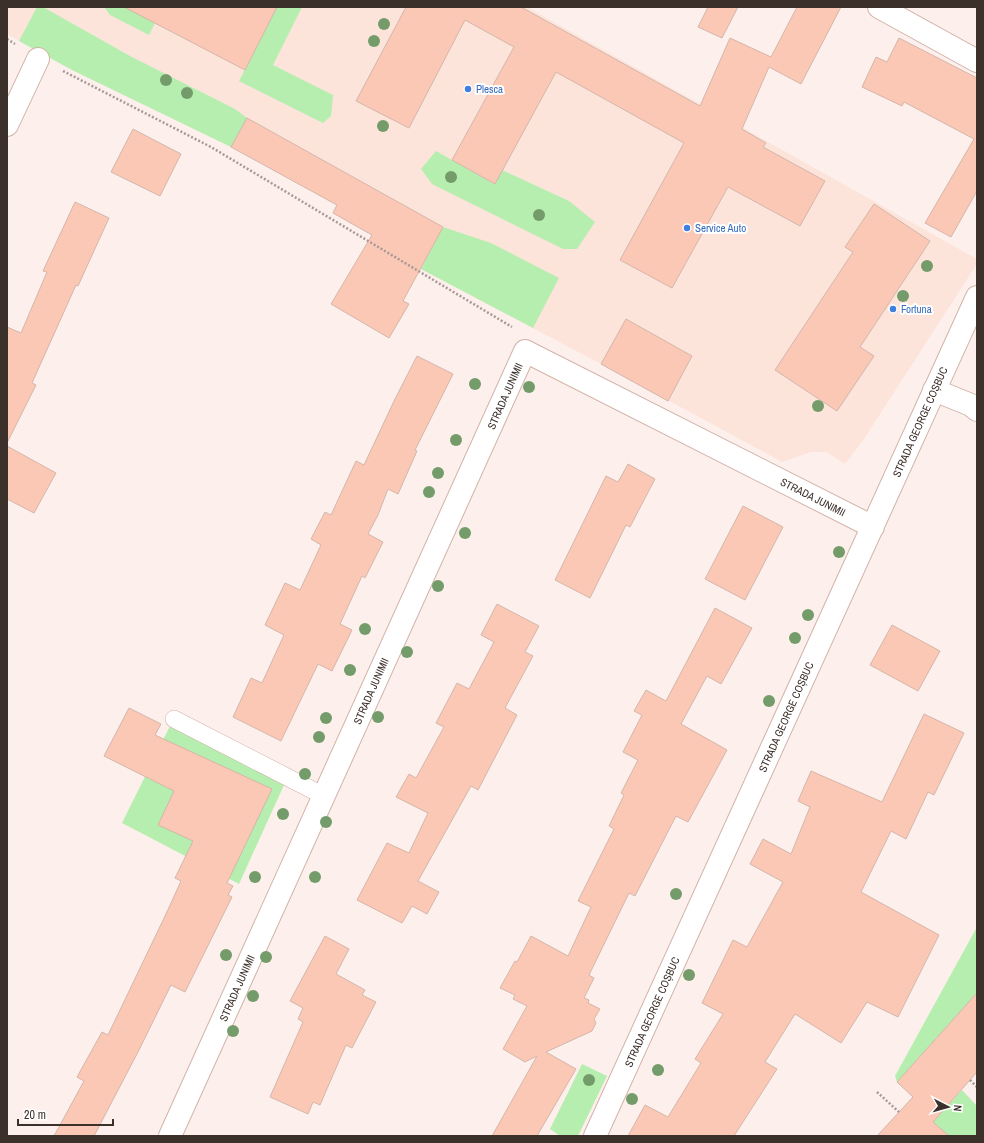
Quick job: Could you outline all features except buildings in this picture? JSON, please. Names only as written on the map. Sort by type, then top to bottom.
[{"type":"street","points":[[879,7],[977,61]]},
{"type":"street","points":[[7,125],[38,59]]},
{"type":"street","name":"STRADA GEORGE COȘBUC","points":[[596,1136],[977,297]]},
{"type":"street","name":"STRADA JUNIMII","points":[[170,1136],[525,351],[873,527]]},
{"type":"street","points":[[934,390],[971,405],[977,410]]},
{"type":"lane","points":[[174,719],[324,796]]},
{"type":"path","points":[[38,59],[211,147],[282,189],[514,329],[525,351]]},
{"type":"path","points":[[970,1080],[977,1087]]},
{"type":"path","points":[[877,1092],[899,1112]]},
{"type":"shaded area","points":[[7,7],[527,7],[977,259],[977,264],[862,442],[845,464],[826,452],[811,452],[782,462],[421,269],[423,264],[333,213],[336,205],[231,147],[72,70],[7,34]]},
{"type":"green space","points":[[37,7],[43,7],[130,56],[235,109],[247,118],[231,147],[72,70],[19,41]]},
{"type":"green space","points":[[104,7],[163,7],[149,35],[110,15]]},
{"type":"green space","points":[[277,7],[302,7],[273,65],[333,95],[331,116],[323,123],[239,81]]},
{"type":"green space","points":[[436,151],[494,184],[502,170],[569,201],[595,222],[577,249],[563,249],[432,184],[421,169]]},
{"type":"green space","points":[[443,227],[491,243],[559,278],[533,328],[421,269]]},
{"type":"green space","points":[[170,726],[284,785],[239,884],[122,823]]},
{"type":"green space","points":[[977,927],[977,993],[897,1082],[895,1076]]},
{"type":"green space","points":[[582,1064],[607,1076],[578,1136],[560,1136],[550,1129]]},
{"type":"green space","points":[[962,1090],[977,1106],[977,1136],[949,1136],[933,1122]]},
{"type":"place","name":"Plesca","points":[[468,89]]},
{"type":"place","name":"Service Auto","points":[[687,228]]},
{"type":"place","name":"Fortuna","points":[[893,309]]}]
